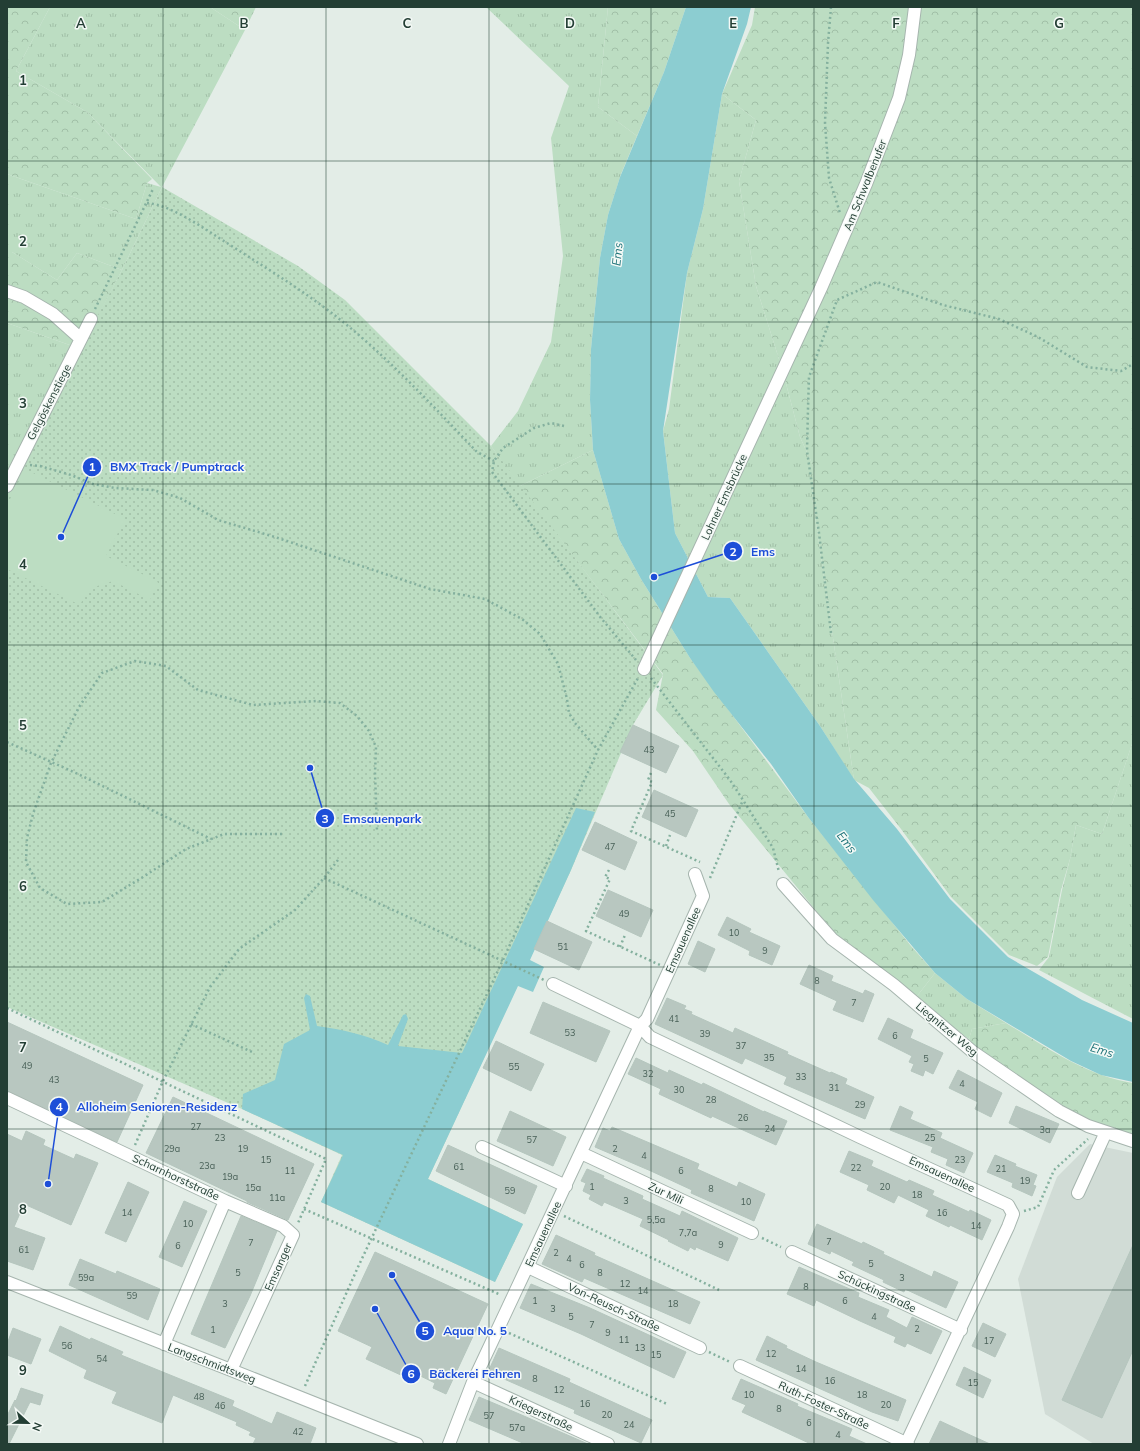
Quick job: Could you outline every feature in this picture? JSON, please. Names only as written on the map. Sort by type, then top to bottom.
[{"type":"street","name":"Am Schwalbenufer","points":[[790,354],[838,250],[886,134],[898,98],[909,55],[915,7]]},
{"type":"street","points":[[7,291],[24,297],[53,314],[81,339]]},
{"type":"street","name":"Gelgöskenstiege","points":[[7,486],[91,319]]},
{"type":"street","name":"Lohner Emsbrücke","points":[[641,666],[658,639],[790,354]]},
{"type":"street","name":"Emsauenallee","points":[[449,1444],[473,1382],[640,1026],[647,1019],[703,896],[695,874]]},
{"type":"street","name":"Liegnitzer Weg","points":[[783,884],[832,939],[894,985],[973,1052],[1059,1112],[1088,1126],[1133,1141]]},
{"type":"street","points":[[553,984],[640,1026]]},
{"type":"street","name":"Emsauenallee","points":[[640,1026],[650,1038],[860,1137],[1001,1201],[1008,1205],[1013,1214]]},
{"type":"street","name":"Scharnhorststraße","points":[[7,1098],[225,1201],[164,1344]]},
{"type":"street","points":[[1078,1193],[1101,1131]]},
{"type":"street","points":[[482,1147],[566,1186]]},
{"type":"street","name":"Zur Mili","points":[[581,1153],[752,1233]]},
{"type":"street","name":"Emsanger","points":[[225,1201],[284,1226],[293,1235],[232,1370]]},
{"type":"street","points":[[906,1444],[961,1330],[1013,1214]]},
{"type":"street","name":"Schückingstraße","points":[[792,1252],[961,1330]]},
{"type":"street","name":"Von-Reusch-Straße","points":[[528,1267],[700,1348]]},
{"type":"street","name":"Langschmidtsweg","points":[[7,1282],[232,1370],[402,1442],[417,1444]]},
{"type":"street","name":"Ruth-Foster-Straße","points":[[740,1366],[906,1444]]},
{"type":"street","name":"Kriegerstraße","points":[[473,1382],[608,1444]]},
{"type":"path","points":[[831,7],[825,123],[829,178],[840,216]]},
{"type":"path","points":[[91,319],[154,189]]},
{"type":"path","points":[[147,203],[164,207],[197,224],[282,278],[333,314],[381,355],[477,452],[494,461]]},
{"type":"path","points":[[831,633],[807,451],[809,377],[837,300],[877,282],[943,305],[999,319],[1038,337],[1087,367],[1121,371],[1133,364]]},
{"type":"path","points":[[564,426],[550,423],[534,428],[503,448],[494,461],[492,472],[596,611],[730,780],[773,848],[783,884]]},
{"type":"path","points":[[18,464],[40,466],[71,475],[93,484],[115,488],[153,490],[180,498],[218,520],[275,536],[430,589],[485,599],[522,619],[540,634],[558,664],[569,713],[575,723],[598,750]]},
{"type":"path","points":[[282,834],[224,834],[186,849],[102,902],[67,904],[40,888],[26,862],[28,838],[33,814],[51,763],[79,707],[102,673],[135,661],[166,666],[198,690],[253,705],[316,701],[340,703],[357,716],[369,731],[376,748],[375,772],[377,830]]},
{"type":"path","points":[[301,1398],[355,1274],[378,1228],[459,1052],[504,960],[598,750],[641,666]]},
{"type":"path","points":[[7,742],[78,774],[211,839]]},
{"type":"path","points":[[651,774],[648,780],[652,782],[631,831],[700,862],[695,874]]},
{"type":"path","points":[[703,896],[743,800]]},
{"type":"path","points":[[666,846],[670,835]]},
{"type":"path","points":[[130,1156],[163,1081],[210,987],[239,949],[295,910],[338,860]]},
{"type":"path","points":[[609,870],[605,877],[610,879],[586,931],[669,969]]},
{"type":"path","points":[[324,878],[504,960],[539,978]]},
{"type":"path","points":[[620,947],[625,935]]},
{"type":"path","points":[[7,1008],[326,1159],[293,1235]]},
{"type":"path","points":[[191,1024],[252,1052]]},
{"type":"path","points":[[1013,1214],[1038,1207],[1054,1170],[1083,1144],[1101,1131]]},
{"type":"path","points":[[304,1209],[512,1300]]},
{"type":"path","points":[[553,1211],[719,1290]]},
{"type":"path","points":[[752,1233],[792,1252]]},
{"type":"path","points":[[499,1328],[667,1404]]},
{"type":"path","points":[[700,1348],[740,1366]]},
{"type":"shaded area","points":[[1090,1144],[1133,1153],[1133,1444],[1094,1444],[1045,1414],[1018,1279],[1057,1177]]},
{"type":"green space","points":[[7,7],[50,7],[16,71],[87,112],[152,179],[147,183],[136,219],[7,174]]},
{"type":"green space","points":[[50,7],[210,7],[245,30],[162,187],[122,270],[77,253],[57,280],[12,252],[7,252],[7,174],[136,219],[147,183],[161,187],[87,112],[16,71]]},
{"type":"green space","points":[[210,7],[256,7],[245,30]]},
{"type":"green space","points":[[486,7],[608,7],[598,107],[637,136],[621,174],[608,215],[600,258],[591,349],[590,400],[593,450],[520,486],[491,446],[518,411],[551,342],[563,256],[551,138],[569,86]]},
{"type":"green space","points":[[608,7],[686,7],[664,72],[637,136],[598,107]]},
{"type":"green space","points":[[755,7],[1133,7],[1133,741],[1102,834],[1076,825],[1048,957],[1037,966],[1009,955],[951,897],[869,788],[854,780],[812,496],[815,470],[800,437],[783,372],[756,286],[739,181],[756,120],[722,94],[752,25]]},
{"type":"green space","points":[[722,94],[756,120],[739,181],[756,286],[783,372],[800,437],[815,470],[812,496],[854,780],[820,726],[730,598],[708,597],[675,533],[663,431],[669,409],[687,273],[703,209]]},
{"type":"green space","points":[[162,187],[298,266],[345,300],[491,446],[663,675],[633,725],[571,870],[428,1179],[523,1224],[495,1282],[321,1202],[342,1155],[242,1109],[7,1007],[7,486],[122,270]]},
{"type":"green space","points":[[7,252],[12,252],[57,280],[77,253],[122,270],[81,349],[7,323]]},
{"type":"green space","points":[[7,323],[81,349],[7,486]]},
{"type":"green space","points":[[593,450],[619,539],[641,579],[690,658],[808,817],[911,946],[935,973],[914,1000],[840,940],[729,804],[693,751],[656,710],[663,674],[520,486]]},
{"type":"green space","points":[[25,469],[125,519],[106,556],[158,582],[150,600],[113,581],[88,589],[80,605],[7,569],[7,505]]},
{"type":"green space","points":[[1133,741],[1133,1019],[1039,970],[1049,957],[1076,825],[1102,834]]},
{"type":"green space","points":[[935,973],[967,999],[1006,1023],[972,1029],[969,1039],[914,1000]]},
{"type":"green space","points":[[1006,1023],[1051,1051],[1083,1067],[1099,1074],[1133,1083],[1133,1136],[1107,1128],[1062,1107],[977,1051],[969,1039],[972,1029]]},
{"type":"water","points":[[686,7],[751,7],[747,24],[722,94],[703,209],[687,273],[663,431],[675,533],[708,597],[730,598],[820,726],[854,779],[897,829],[950,899],[1008,957],[1082,1000],[1133,1023],[1133,1082],[1101,1075],[1071,1061],[967,999],[935,973],[873,900],[808,817],[771,764],[714,692],[690,658],[641,579],[619,539],[593,450],[590,400],[591,349],[600,258],[608,215],[620,177],[664,72]]},
{"type":"water","points":[[576,808],[595,812],[571,870],[530,960],[544,967],[533,992],[518,986],[428,1179],[523,1224],[495,1282],[321,1202],[343,1155],[242,1109],[243,1094],[275,1080],[284,1044],[310,1030],[304,998],[306,994],[310,996],[317,1026],[353,1033],[388,1045],[403,1015],[406,1014],[408,1019],[398,1046],[462,1053]]},
{"type":"building","points":[[633,725],[679,746],[666,773],[620,752]]},
{"type":"building","points":[[654,790],[698,810],[686,837],[642,817]]},
{"type":"building","points":[[595,822],[637,842],[625,870],[582,850]]},
{"type":"building","points":[[608,890],[653,910],[641,937],[596,916]]},
{"type":"building","points":[[727,917],[751,929],[749,932],[780,946],[772,965],[749,955],[750,951],[718,935]]},
{"type":"building","points":[[547,921],[592,942],[579,970],[534,949]]},
{"type":"building","points":[[698,941],[715,949],[705,972],[688,964]]},
{"type":"building","points":[[809,965],[833,976],[831,981],[863,994],[865,990],[874,994],[863,1022],[833,1010],[837,1001],[800,984]]},
{"type":"building","points":[[667,998],[686,1006],[684,1009],[692,1012],[691,1014],[733,1033],[735,1028],[788,1052],[787,1054],[847,1079],[845,1084],[874,1097],[865,1119],[784,1084],[787,1077],[745,1058],[742,1064],[655,1024]]},
{"type":"building","points":[[543,1002],[610,1031],[596,1062],[530,1033]]},
{"type":"building","points":[[888,1018],[913,1030],[910,1038],[943,1053],[933,1074],[925,1070],[923,1076],[911,1071],[914,1064],[909,1062],[912,1056],[878,1039]]},
{"type":"building","points":[[7,1022],[143,1085],[117,1142],[7,1091]]},
{"type":"building","points":[[496,1041],[544,1064],[531,1091],[483,1068]]},
{"type":"building","points":[[636,1058],[668,1073],[669,1070],[702,1085],[703,1083],[764,1112],[787,1121],[776,1145],[712,1116],[711,1118],[659,1094],[661,1089],[628,1074]]},
{"type":"building","points":[[958,1070],[1002,1093],[991,1117],[975,1109],[978,1102],[949,1088]]},
{"type":"building","points":[[173,1097],[314,1164],[288,1220],[247,1202],[146,1153]]},
{"type":"building","points":[[900,1106],[913,1112],[910,1119],[942,1133],[940,1138],[973,1153],[964,1173],[946,1165],[948,1159],[931,1152],[933,1147],[890,1130]]},
{"type":"building","points":[[1016,1106],[1059,1124],[1050,1143],[1009,1123]]},
{"type":"building","points":[[510,1111],[566,1137],[553,1166],[497,1141]]},
{"type":"building","points":[[612,1127],[699,1164],[697,1169],[737,1187],[739,1182],[765,1194],[754,1221],[691,1193],[692,1190],[595,1147],[603,1128],[610,1131]]},
{"type":"building","points":[[26,1131],[45,1140],[43,1145],[74,1159],[76,1154],[98,1163],[71,1225],[24,1204],[14,1227],[45,1238],[33,1270],[7,1261],[7,1134],[22,1141]]},
{"type":"building","points":[[448,1145],[537,1186],[525,1214],[436,1171]]},
{"type":"building","points":[[849,1151],[873,1161],[871,1166],[907,1182],[909,1180],[934,1191],[932,1195],[969,1212],[970,1210],[991,1220],[982,1240],[926,1216],[929,1210],[898,1195],[894,1203],[867,1190],[869,1185],[840,1172]]},
{"type":"building","points":[[995,1155],[1016,1164],[1015,1166],[1037,1175],[1033,1185],[1036,1186],[1032,1196],[1012,1187],[1013,1183],[987,1172]]},
{"type":"building","points":[[587,1169],[643,1196],[642,1199],[680,1216],[682,1211],[738,1238],[728,1261],[696,1247],[695,1250],[690,1247],[688,1251],[640,1226],[643,1219],[604,1202],[602,1206],[589,1199],[591,1195],[583,1191],[586,1183],[581,1181]]},
{"type":"building","points":[[128,1182],[149,1192],[126,1242],[105,1233]]},
{"type":"building","points":[[184,1201],[207,1211],[182,1267],[159,1257]]},
{"type":"building","points":[[241,1216],[277,1231],[250,1296],[225,1348],[191,1334]]},
{"type":"building","points":[[817,1224],[862,1244],[863,1242],[884,1252],[883,1254],[932,1277],[934,1271],[958,1282],[946,1308],[905,1289],[904,1292],[883,1282],[884,1280],[852,1265],[854,1262],[831,1251],[830,1254],[808,1244]]},
{"type":"building","points":[[556,1235],[595,1253],[594,1255],[700,1302],[690,1324],[584,1278],[582,1282],[542,1264]]},
{"type":"building","points":[[1133,1245],[1133,1350],[1102,1418],[1062,1400]]},
{"type":"building","points":[[375,1252],[488,1304],[446,1394],[433,1388],[435,1383],[406,1369],[403,1376],[366,1359],[372,1347],[338,1331]]},
{"type":"building","points":[[80,1259],[116,1274],[117,1271],[160,1289],[148,1320],[69,1285]]},
{"type":"building","points":[[799,1267],[859,1293],[858,1297],[889,1310],[886,1317],[907,1328],[912,1317],[942,1331],[931,1354],[907,1343],[905,1347],[894,1342],[896,1337],[816,1300],[814,1306],[787,1294]]},
{"type":"building","points":[[531,1284],[590,1308],[686,1352],[674,1378],[581,1334],[520,1308]]},
{"type":"building","points":[[983,1323],[1006,1334],[995,1357],[972,1346]]},
{"type":"building","points":[[60,1326],[90,1340],[91,1338],[123,1352],[121,1355],[234,1401],[232,1406],[272,1424],[277,1412],[316,1428],[310,1444],[253,1444],[256,1438],[249,1435],[251,1432],[236,1425],[237,1422],[173,1395],[162,1423],[112,1403],[117,1392],[84,1378],[87,1370],[49,1351]]},
{"type":"building","points":[[13,1328],[41,1339],[31,1364],[7,1355],[7,1344]]},
{"type":"building","points":[[767,1336],[787,1346],[786,1348],[816,1362],[906,1400],[898,1421],[872,1412],[756,1360]]},
{"type":"building","points":[[499,1348],[570,1379],[569,1382],[652,1420],[641,1443],[574,1413],[575,1410],[488,1372]]},
{"type":"building","points":[[964,1367],[991,1380],[983,1398],[956,1385]]},
{"type":"building","points":[[741,1379],[798,1404],[797,1406],[852,1429],[849,1436],[867,1444],[811,1444],[742,1412],[746,1405],[732,1399]]},
{"type":"building","points":[[21,1388],[43,1395],[40,1405],[30,1402],[9,1444],[7,1444],[7,1416],[15,1400],[16,1401]]},
{"type":"building","points":[[479,1397],[588,1444],[525,1444],[469,1420]]},
{"type":"building","points":[[940,1421],[968,1434],[990,1444],[929,1444]]},
{"type":"place","name":"BMX Track / Pumptrack","points":[[61,537]]},
{"type":"place","name":"Ems","points":[[654,577]]},
{"type":"place","name":"Emsauenpark","points":[[310,768]]},
{"type":"place","name":"Alloheim Senioren-Residenz","points":[[48,1184]]},
{"type":"place","name":"Aqua No. 5","points":[[392,1275]]},
{"type":"place","name":"Bäckerei Fehren","points":[[375,1309]]}]
